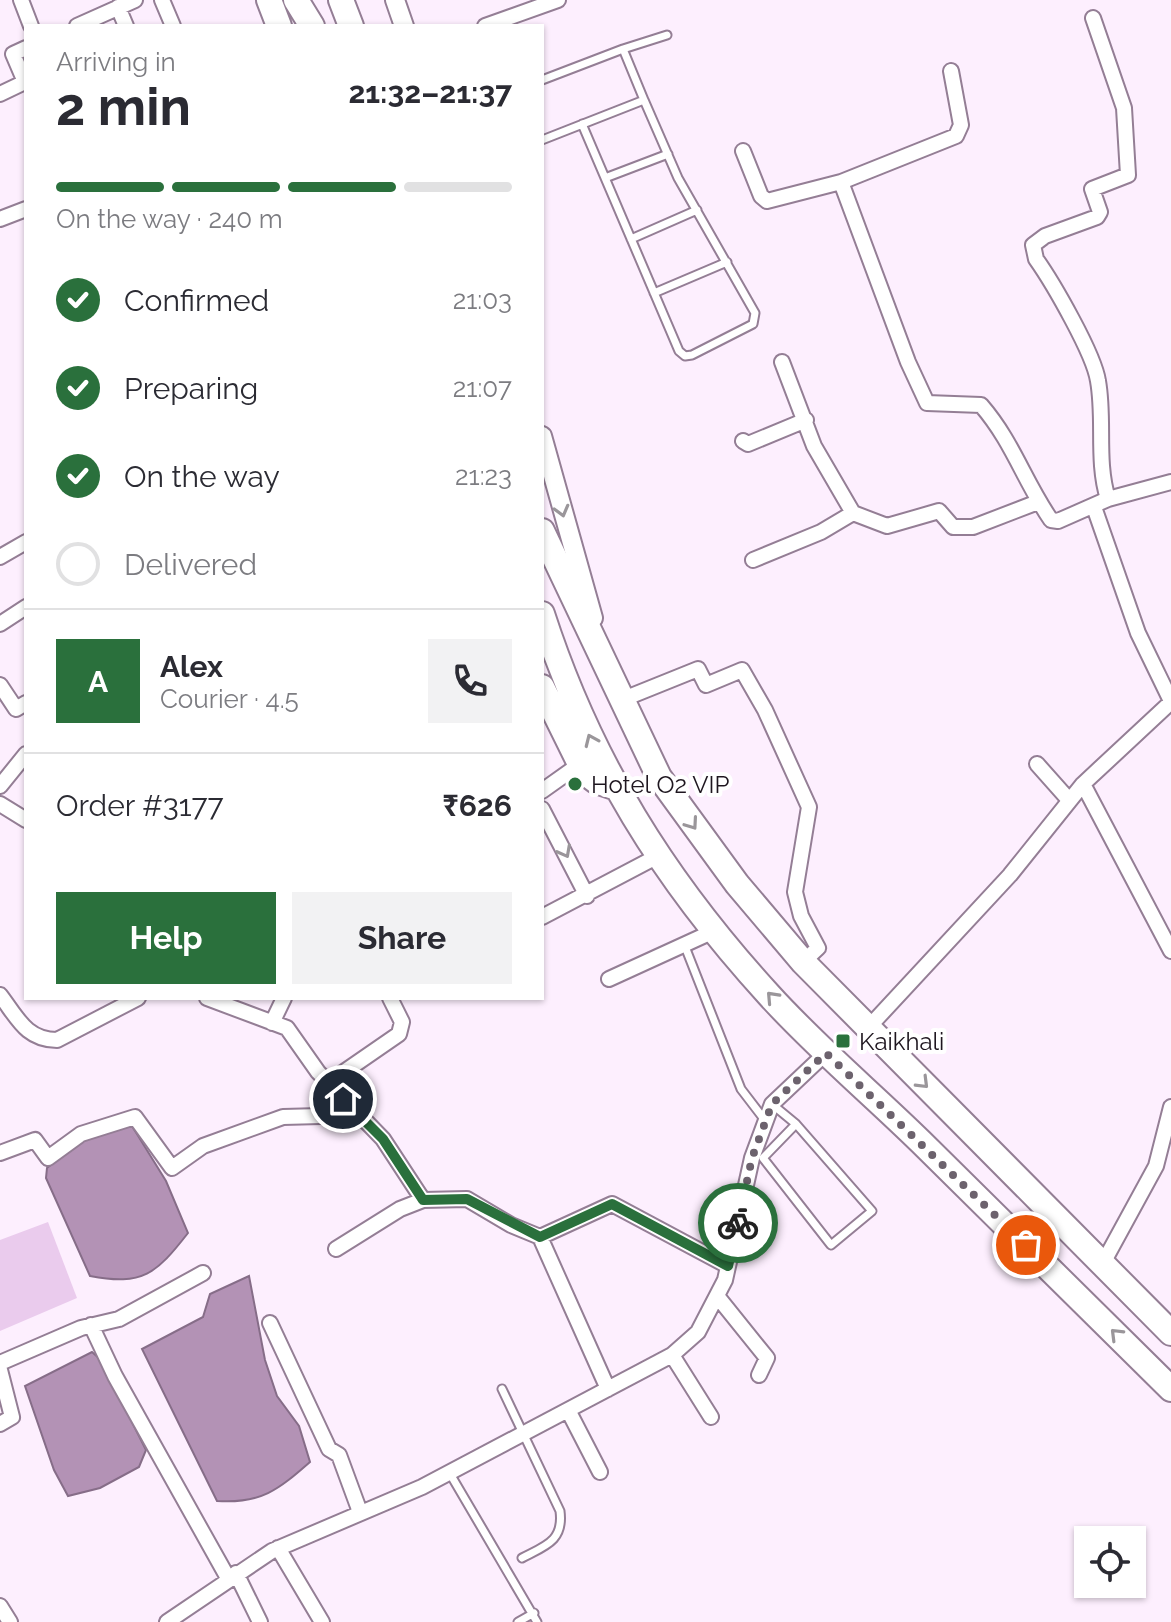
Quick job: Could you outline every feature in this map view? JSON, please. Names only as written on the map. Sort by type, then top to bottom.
[{"type":"main road","points":[[269,0],[278,24]]},
{"type":"main road","points":[[296,0],[312,24]]},
{"type":"main road","points":[[303,0],[312,24]]},
{"type":"main road","points":[[341,0],[350,24]]},
{"type":"main road","points":[[351,0],[357,24]]},
{"type":"main road","points":[[544,535],[659,777],[695,829],[803,962],[1171,1333]]},
{"type":"main road","points":[[544,619],[591,742],[614,787],[658,856],[714,931],[771,997],[826,1053],[1171,1389]]},
{"type":"main road","points":[[544,692],[580,764],[596,781],[614,787]]},
{"type":"street","points":[[21,0],[30,24]]},
{"type":"street","points":[[81,24],[135,0]]},
{"type":"street","points":[[162,0],[172,24]]},
{"type":"street","points":[[395,0],[403,24]]},
{"type":"street","points":[[491,24],[558,0]]},
{"type":"street","points":[[118,7],[125,24]]},
{"type":"street","points":[[1093,18],[1124,108],[1128,175],[1092,189],[1100,212],[1097,217],[1045,236],[1033,245],[1036,259],[1078,332],[1098,380],[1101,461],[1108,499]]},
{"type":"street","points":[[24,49],[13,54],[24,80]]},
{"type":"street","points":[[743,151],[763,199],[767,201],[841,182],[956,136],[961,125],[951,71]]},
{"type":"street","points":[[0,94],[24,82]]},
{"type":"street","points":[[841,182],[908,362],[927,403],[981,405],[1004,432],[1038,502],[1051,520],[1058,521],[1108,499],[1171,482]]},
{"type":"street","points":[[0,219],[24,210]]},
{"type":"street","points":[[782,362],[814,446],[853,513],[887,526],[939,511],[953,527],[973,527],[1038,502]]},
{"type":"street","points":[[743,441],[748,444],[806,420]]},
{"type":"street","points":[[544,443],[617,693],[698,669],[706,685],[742,670],[765,710],[809,807],[795,892],[801,916],[818,948],[803,962]]},
{"type":"street","points":[[868,1028],[1010,875],[1083,784],[1171,701],[1138,633],[1094,507]]},
{"type":"street","points":[[753,560],[821,532],[853,513]]},
{"type":"street","points":[[0,557],[24,543]]},
{"type":"street","points":[[0,624],[24,608]]},
{"type":"street","points":[[0,685],[16,709],[24,704]]},
{"type":"street","points":[[0,786],[24,756]]},
{"type":"street","points":[[544,790],[580,764]]},
{"type":"street","points":[[1037,764],[1069,800]]},
{"type":"street","points":[[1083,784],[1171,951]]},
{"type":"street","points":[[0,804],[24,819]]},
{"type":"street","points":[[544,813],[587,896]]},
{"type":"street","points":[[544,916],[658,856]]},
{"type":"street","points":[[609,979],[714,931]]},
{"type":"street","points":[[0,995],[30,1035],[42,1040],[57,1040],[134,1000]]},
{"type":"street","points":[[212,1000],[287,1028],[328,1083],[383,1139],[423,1200]]},
{"type":"street","points":[[272,1023],[283,1000]]},
{"type":"street","points":[[328,1083],[399,1034],[402,1022],[391,1000]]},
{"type":"street","points":[[167,1622],[278,1548],[449,1472],[672,1355],[698,1332],[717,1296],[728,1266],[764,1119],[772,1104],[826,1053]]},
{"type":"street","points":[[1102,1265],[1156,1166],[1171,1107]]},
{"type":"street","points":[[0,1153],[35,1140],[48,1158],[81,1134],[135,1117],[172,1168],[203,1146],[283,1117],[358,1115]]},
{"type":"street","points":[[336,1249],[400,1209],[423,1200],[467,1199],[540,1237],[608,1389]]},
{"type":"street","points":[[540,1237],[612,1204],[728,1266]]},
{"type":"street","points":[[0,1363],[91,1325],[119,1319],[203,1273]]},
{"type":"street","points":[[717,1296],[767,1358],[759,1375]]},
{"type":"street","points":[[270,1323],[329,1449],[339,1455],[360,1512]]},
{"type":"street","points":[[91,1325],[115,1376],[260,1622]]},
{"type":"street","points":[[672,1355],[711,1417]]},
{"type":"street","points":[[0,1370],[12,1417],[0,1424]]},
{"type":"street","points":[[568,1410],[600,1472]]},
{"type":"street","points":[[278,1548],[322,1622]]},
{"type":"street","points":[[0,1606],[10,1622]]},
{"type":"lane","points":[[544,79],[667,35]]},
{"type":"lane","points":[[582,124],[679,351],[685,356],[692,355],[747,329],[757,319],[668,154],[623,49]]},
{"type":"lane","points":[[544,139],[644,100]]},
{"type":"lane","points":[[605,178],[668,154]]},
{"type":"lane","points":[[631,239],[697,210]]},
{"type":"lane","points":[[654,293],[727,262]]},
{"type":"lane","points":[[684,944],[741,1089],[764,1119]]},
{"type":"lane","points":[[772,1104],[796,1124],[872,1211],[831,1245],[763,1158],[796,1124]]},
{"type":"lane","points":[[502,1389],[560,1511],[562,1523],[553,1542],[522,1558]]},
{"type":"lane","points":[[449,1472],[535,1618],[518,1622]]},
{"type":"shaded area","points":[[125,1124],[132,1126],[166,1181],[188,1233],[167,1258],[147,1274],[123,1279],[90,1276],[46,1178],[47,1168],[81,1141]]},
{"type":"shaded area","points":[[48,1222],[77,1298],[0,1331],[0,1240]]},
{"type":"shaded area","points":[[249,1276],[265,1360],[277,1396],[299,1426],[310,1462],[268,1493],[246,1500],[217,1501],[142,1349],[203,1317],[210,1294]]},
{"type":"shaded area","points":[[92,1352],[101,1360],[146,1450],[139,1467],[100,1488],[68,1496],[54,1470],[25,1386]]},
{"type":"way so far","points":[[738,1223],[764,1119],[772,1104],[787,1088],[826,1053],[1026,1245]]},
{"type":"place","name":"Hotel O2 VIP","points":[[575,784]]},
{"type":"place","name":"Kaikhali","points":[[843,1041]]},
{"type":"route","points":[[343,1099],[383,1139],[423,1200],[467,1199],[511,1225],[540,1237],[612,1204],[674,1240],[728,1266],[738,1223]]}]
